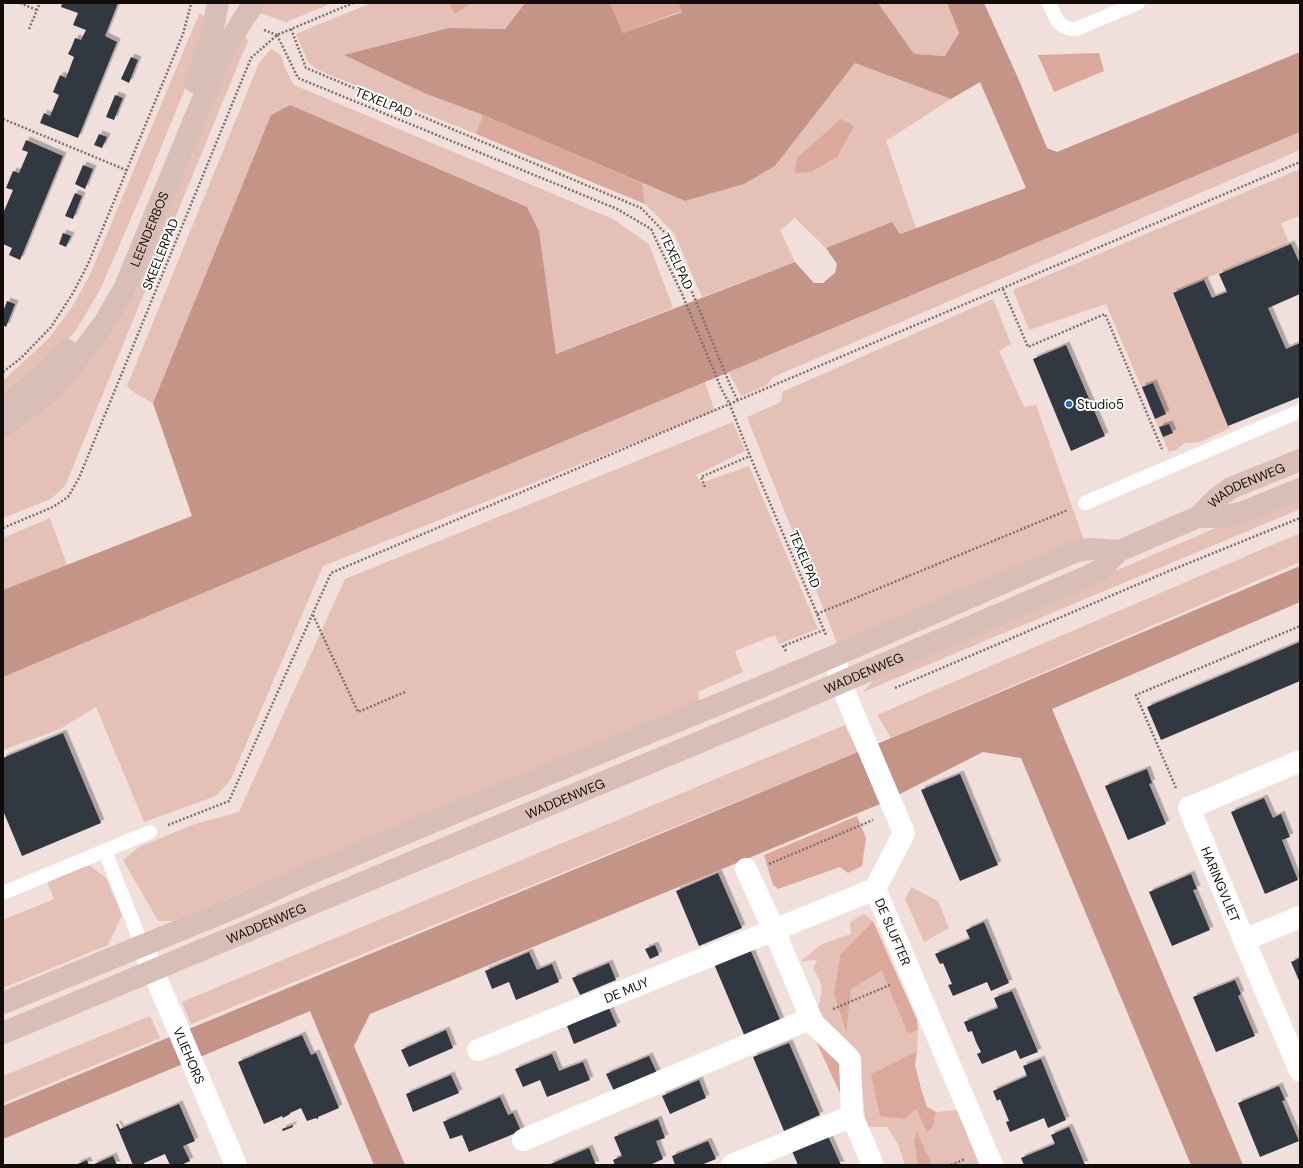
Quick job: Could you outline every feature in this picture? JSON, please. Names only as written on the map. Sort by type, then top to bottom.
[{"type":"street","name":"LEENDERBOS","points":[[3,406],[24,391],[53,366],[79,336],[100,303],[120,265],[206,56],[218,3]]},
{"type":"street","name":"LEENDERBOS","points":[[3,426],[47,394],[71,367],[105,322],[125,287],[209,84],[225,50],[254,3]]},
{"type":"street","name":"WADDENWEG","points":[[3,1033],[840,682],[1088,576],[1100,570],[1119,551],[1198,517],[1217,498],[1232,488],[1300,460]]},
{"type":"street","name":"WADDENWEG","points":[[1198,517],[1222,517],[1243,512],[1300,489]]},
{"type":"street","name":"WADDENWEG","points":[[3,1003],[241,905],[302,877],[427,824],[835,655],[1077,552],[1091,550],[1119,551]]},
{"type":"street","name":"DE SLUFTER","points":[[835,655],[840,682],[904,833],[875,889],[992,1165]]},
{"type":"street","points":[[1189,808],[1300,761]]},
{"type":"street","name":"HARINGVLIET","points":[[1189,808],[1300,1071]]},
{"type":"street","points":[[746,869],[774,930],[813,1023],[850,1059],[852,1116],[873,1165]]},
{"type":"street","name":"DE MUY","points":[[478,1050],[875,889]]},
{"type":"street","points":[[1244,940],[1300,917]]},
{"type":"street","name":"VLIEHORS","points":[[142,945],[236,1165]]},
{"type":"street","points":[[523,1140],[811,1018]]},
{"type":"street","points":[[732,1165],[852,1116]]},
{"type":"lane","points":[[1049,3],[1059,25],[1067,29],[1076,29],[1138,3]]},
{"type":"lane","points":[[1085,503],[1300,411]]},
{"type":"lane","points":[[3,894],[150,832]]},
{"type":"lane","points":[[105,851],[142,945]]},
{"type":"path","points":[[20,3],[37,10]]},
{"type":"path","points":[[30,29],[40,3]]},
{"type":"path","points":[[3,372],[21,358],[52,327],[73,293],[88,264],[183,34],[192,3]]},
{"type":"path","name":"SKEELERPAD","points":[[3,528],[53,507],[68,497],[79,478],[251,58],[277,35],[353,3]]},
{"type":"path","points":[[291,30],[306,68],[641,208],[670,238],[730,385],[738,401]]},
{"type":"path","name":"TEXELPAD","points":[[277,35],[298,78],[617,209],[651,229],[682,294],[721,388],[730,405],[750,456],[835,655]]},
{"type":"path","points":[[3,119],[126,170]]},
{"type":"path","points":[[150,832],[229,801],[331,573],[1300,162]]},
{"type":"path","points":[[1003,289],[1028,347],[1105,314],[1170,466]]},
{"type":"path","points":[[705,487],[701,477],[750,456]]},
{"type":"path","points":[[817,614],[1085,503]]},
{"type":"path","points":[[313,615],[358,712],[405,692]]},
{"type":"path","points":[[1189,808],[1182,802],[1136,695],[1300,626]]},
{"type":"shaded area","points":[[263,3],[332,3],[286,22],[257,12]]},
{"type":"shaded area","points":[[371,3],[525,3],[505,29],[449,28],[345,55],[424,93],[483,115],[476,134],[318,70],[308,62],[296,34]]},
{"type":"shaded area","points":[[449,3],[471,3],[455,14]]},
{"type":"shaded area","points":[[525,3],[610,3],[623,33],[682,12],[678,3],[878,3],[914,54],[945,56],[959,33],[947,3],[984,3],[1018,78],[1047,148],[1057,152],[1300,52],[1300,132],[3,677],[3,590],[192,516],[153,403],[271,115],[290,105],[527,207],[539,231],[556,354],[795,262],[814,283],[823,283],[835,273],[837,264],[826,248],[892,222],[900,234],[1026,188],[980,82],[951,99],[855,63],[775,166],[744,184],[685,201],[483,115],[424,93],[344,55],[449,28],[505,29]]},
{"type":"shaded area","points":[[610,3],[678,3],[682,11],[623,33]]},
{"type":"shaded area","points":[[878,3],[947,3],[959,33],[946,56],[914,54]]},
{"type":"shaded area","points":[[199,14],[207,17],[194,67],[100,290],[76,330],[49,363],[3,399],[3,381],[49,338],[70,310],[89,277]]},
{"type":"shaded area","points":[[243,33],[248,42],[65,486],[51,499],[3,518],[3,433],[93,352]]},
{"type":"shaded area","points":[[271,49],[281,55],[285,68],[294,85],[613,219],[649,244],[673,308],[556,354],[539,231],[290,105],[271,115],[153,403],[135,393],[127,386],[259,63]]},
{"type":"shaded area","points":[[1099,53],[1104,71],[1054,92],[1038,55]]},
{"type":"shaded area","points":[[855,63],[951,99],[886,141],[916,228],[900,234],[892,222],[826,248],[795,218],[780,230],[795,262],[702,297],[674,233],[645,204],[642,183],[685,201],[744,184],[775,166]]},
{"type":"shaded area","points":[[483,115],[642,183],[645,204],[476,134]]},
{"type":"shaded area","points":[[841,119],[854,126],[837,157],[811,172],[795,173],[797,158]]},
{"type":"shaded area","points":[[1300,132],[1300,150],[773,377],[767,385],[741,396],[729,372]]},
{"type":"shaded area","points":[[1300,169],[1300,216],[1281,223],[1289,243],[1172,293],[1230,428],[1200,442],[1185,443],[1176,450],[1169,452],[1106,304],[1029,330],[1013,290]]},
{"type":"shaded area","points":[[993,299],[1011,344],[999,351],[1024,407],[1036,405],[1084,540],[839,648],[747,417],[781,402],[782,392]]},
{"type":"shaded area","points":[[705,382],[715,411],[323,566],[231,779],[216,796],[144,822],[96,707],[60,729],[3,750],[3,677]]},
{"type":"shaded area","points":[[733,422],[745,451],[696,475],[701,483],[749,466],[818,629],[779,644],[775,635],[735,651],[743,672],[698,692],[700,704],[173,921],[158,921],[123,860],[139,847],[195,824],[239,812],[345,579]]},
{"type":"shaded area","points":[[1300,492],[1300,509],[863,692],[883,670]]},
{"type":"shaded area","points":[[50,518],[67,565],[3,590],[3,538]]},
{"type":"shaded area","points":[[1300,533],[1300,562],[891,738],[877,715]]},
{"type":"shaded area","points":[[1300,566],[1300,602],[1052,709],[1243,1165],[1191,1165],[1021,758],[983,752],[880,804],[370,1014],[354,1046],[405,1165],[374,1165],[310,1011],[3,1139],[3,1106],[858,752]]},
{"type":"shaded area","points":[[845,725],[858,752],[191,1024],[182,1002]]},
{"type":"shaded area","points":[[857,816],[866,838],[862,866],[848,873],[840,867],[778,889],[773,885],[764,855]]},
{"type":"shaded area","points":[[89,865],[106,878],[122,915],[108,945],[3,988],[3,920],[54,899],[47,881]]},
{"type":"shaded area","points":[[911,887],[938,901],[949,928],[924,942],[905,899]]},
{"type":"shaded area","points":[[864,914],[873,921],[840,955],[834,994],[845,1032],[851,989],[883,971],[908,1034],[918,1030],[917,1051],[871,1074],[916,1109],[927,1133],[934,1125],[936,1112],[958,1110],[979,1165],[932,1165],[928,1157],[914,1140],[918,1165],[905,1165],[898,1144],[887,1127],[866,1127],[861,1076],[827,1022],[817,1011],[822,990],[820,980],[813,969],[817,960],[801,961],[822,944],[851,934],[850,922]]},
{"type":"shaded area","points":[[873,921],[917,1020],[918,1030],[908,1034],[882,971],[851,989],[846,1033],[834,994],[840,955]]},
{"type":"shaded area","points":[[150,1016],[160,1038],[3,1103],[3,1076]]},
{"type":"shaded area","points":[[815,1039],[845,1066],[842,1098],[839,1091]]},
{"type":"shaded area","points":[[917,1051],[915,1065],[922,1092],[927,1107],[936,1112],[934,1125],[927,1133],[916,1109],[904,1119],[880,1116],[871,1074]]},
{"type":"shaded area","points":[[917,1132],[932,1165],[918,1165],[914,1140]]},
{"type":"building","points":[[62,3],[118,3],[105,36],[117,42],[78,138],[40,123],[44,113],[50,116],[59,95],[53,92],[60,75],[66,78],[74,57],[68,54],[75,38],[81,40],[86,30],[73,25],[78,13],[61,7]]},
{"type":"building","points":[[131,57],[138,60],[129,83],[121,79]]},
{"type":"building","points":[[115,95],[123,98],[114,120],[106,117]]},
{"type":"building","points":[[99,134],[107,137],[102,148],[94,145]]},
{"type":"building","points":[[26,140],[63,156],[20,260],[9,255],[12,248],[3,244],[3,211],[13,190],[6,188],[13,171],[19,173],[28,152],[22,150]]},
{"type":"building","points":[[83,165],[93,169],[85,189],[75,184]]},
{"type":"building","points":[[75,193],[82,196],[73,219],[65,216]]},
{"type":"building","points":[[63,233],[71,236],[66,247],[59,244]]},
{"type":"building","points":[[1291,244],[1300,264],[1300,294],[1268,308],[1286,349],[1300,343],[1300,397],[1228,426],[1173,293],[1204,280],[1212,298],[1227,292],[1219,274]]},
{"type":"building","points":[[7,301],[15,304],[6,327],[3,325],[3,312]]},
{"type":"building","points":[[1066,345],[1105,436],[1071,451],[1033,359]]},
{"type":"building","points":[[1153,383],[1166,414],[1155,419],[1142,387]]},
{"type":"building","points":[[1169,424],[1173,433],[1163,437],[1159,427]]},
{"type":"building","points":[[1300,642],[1300,681],[1161,740],[1147,707]]},
{"type":"building","points":[[63,733],[101,823],[22,856],[4,813],[3,814],[3,758]]},
{"type":"building","points":[[1147,769],[1152,783],[1149,784],[1166,824],[1128,840],[1105,786]]},
{"type":"building","points":[[960,774],[998,865],[960,881],[921,790]]},
{"type":"building","points":[[1264,798],[1273,818],[1281,814],[1290,837],[1282,840],[1298,880],[1265,894],[1231,812]]},
{"type":"building","points":[[718,873],[742,928],[699,946],[676,891]]},
{"type":"building","points":[[1191,874],[1197,889],[1193,890],[1210,930],[1172,946],[1149,892]]},
{"type":"building","points":[[984,922],[1009,983],[991,991],[987,982],[953,996],[948,985],[952,984],[943,963],[940,964],[935,954],[970,939],[966,930]]},
{"type":"building","points":[[655,945],[659,955],[650,959],[645,949]]},
{"type":"building","points":[[750,949],[781,1022],[745,1037],[714,964]]},
{"type":"building","points":[[529,952],[537,970],[552,964],[559,982],[516,1000],[509,982],[492,989],[485,971]]},
{"type":"building","points":[[1300,958],[1300,983],[1291,962]]},
{"type":"building","points":[[609,963],[616,980],[580,995],[572,978]]},
{"type":"building","points":[[1235,980],[1241,994],[1238,996],[1255,1036],[1216,1052],[1193,997]]},
{"type":"building","points":[[1012,991],[1038,1052],[1020,1059],[1016,1050],[982,1064],[977,1054],[981,1052],[972,1031],[968,1032],[964,1022],[998,1008],[994,998]]},
{"type":"building","points":[[609,1008],[617,1026],[574,1044],[567,1026]]},
{"type":"building","points":[[446,1030],[453,1048],[409,1067],[401,1050]]},
{"type":"building","points":[[302,1035],[311,1055],[316,1053],[339,1108],[318,1117],[318,1119],[316,1118],[307,1121],[301,1108],[283,1118],[282,1116],[264,1124],[238,1062]]},
{"type":"building","points":[[789,1043],[820,1115],[784,1131],[753,1057]]},
{"type":"building","points":[[552,1054],[559,1071],[583,1062],[590,1080],[547,1097],[540,1080],[523,1087],[515,1069]]},
{"type":"building","points":[[649,1056],[657,1073],[614,1091],[606,1074]]},
{"type":"building","points":[[1041,1059],[1066,1120],[1048,1128],[1044,1118],[1010,1132],[1006,1122],[1009,1121],[1000,1099],[997,1101],[993,1091],[1027,1076],[1023,1066]]},
{"type":"building","points":[[451,1075],[459,1093],[413,1112],[406,1094]]},
{"type":"building","points":[[699,1080],[706,1098],[670,1114],[662,1096]]},
{"type":"building","points":[[1279,1086],[1285,1100],[1282,1101],[1299,1141],[1260,1157],[1238,1103]]},
{"type":"building","points":[[500,1097],[508,1115],[513,1113],[521,1131],[469,1152],[462,1135],[450,1139],[443,1122]]},
{"type":"building","points":[[179,1104],[195,1141],[183,1146],[190,1161],[181,1165],[170,1165],[165,1154],[144,1163],[144,1165],[133,1165],[116,1124],[118,1124],[120,1129]]},
{"type":"building","points":[[658,1119],[665,1138],[656,1141],[663,1159],[650,1165],[615,1165],[613,1160],[622,1156],[614,1137]]},
{"type":"building","points":[[293,1125],[293,1127],[283,1131],[282,1129]]},
{"type":"building","points":[[1069,1127],[1085,1165],[1024,1165],[1021,1158],[1055,1144],[1051,1135]]},
{"type":"building","points":[[828,1136],[841,1165],[798,1165],[792,1151]]},
{"type":"building","points":[[708,1141],[716,1159],[701,1165],[675,1165],[672,1156]]},
{"type":"building","points":[[589,1148],[596,1165],[548,1165]]},
{"type":"building","points":[[113,1156],[117,1165],[92,1165]]},
{"type":"building","points":[[87,1160],[89,1165],[75,1165]]},
{"type":"place","name":"Studio5","points":[[1069,404]]}]
